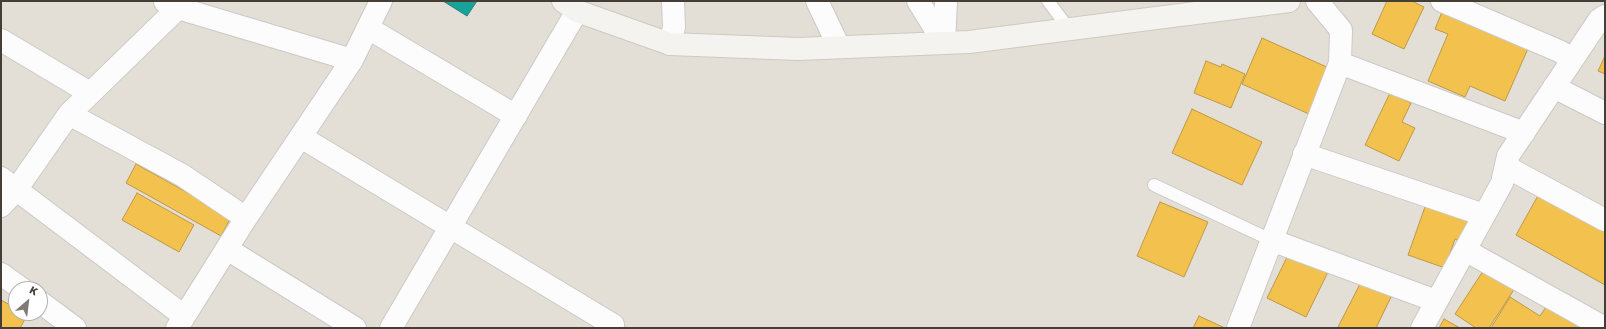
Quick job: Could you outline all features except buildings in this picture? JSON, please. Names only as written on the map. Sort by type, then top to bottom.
[{"type":"street","points":[[8,184],[181,322],[246,218],[352,60],[381,1]]},
{"type":"street","points":[[670,44],[674,27],[674,1]]},
{"type":"street","points":[[817,1],[839,47]]},
{"type":"street","points":[[918,1],[944,43]]},
{"type":"street","points":[[944,43],[946,1]]},
{"type":"street","points":[[391,328],[516,116],[570,6],[670,44],[798,49],[969,42],[1069,29],[1186,8],[1289,1]]},
{"type":"street","points":[[1241,327],[1271,240],[1340,63],[1341,30],[1317,1]]},
{"type":"street","points":[[1442,1],[1573,59]]},
{"type":"street","points":[[1603,1],[1605,7]]},
{"type":"street","points":[[1,206],[8,184],[69,114],[90,94],[171,4],[352,60]]},
{"type":"street","points":[[1422,328],[1502,183],[1508,163],[1508,156],[1599,20],[1605,16]]},
{"type":"street","points":[[368,28],[516,116]]},
{"type":"street","points":[[1,40],[90,94]]},
{"type":"street","points":[[1340,63],[1524,134]]},
{"type":"street","points":[[1554,88],[1605,113]]},
{"type":"street","points":[[69,114],[182,175],[246,218]]},
{"type":"street","points":[[301,137],[613,325]]},
{"type":"street","points":[[1304,154],[1484,215]]},
{"type":"street","points":[[1508,163],[1510,168],[1514,171],[1605,220]]},
{"type":"street","points":[[1271,240],[1436,301]]},
{"type":"street","points":[[227,249],[355,328]]},
{"type":"street","points":[[1465,250],[1605,328]]},
{"type":"street","points":[[1,274],[11,281]]},
{"type":"street","points":[[48,308],[75,328]]},
{"type":"lane","points":[[1048,1],[1069,29]]},
{"type":"lane","points":[[1154,185],[1271,240]]},
{"type":"shaded area","points":[[1,1],[1605,1],[1605,328],[1,328]]}]
